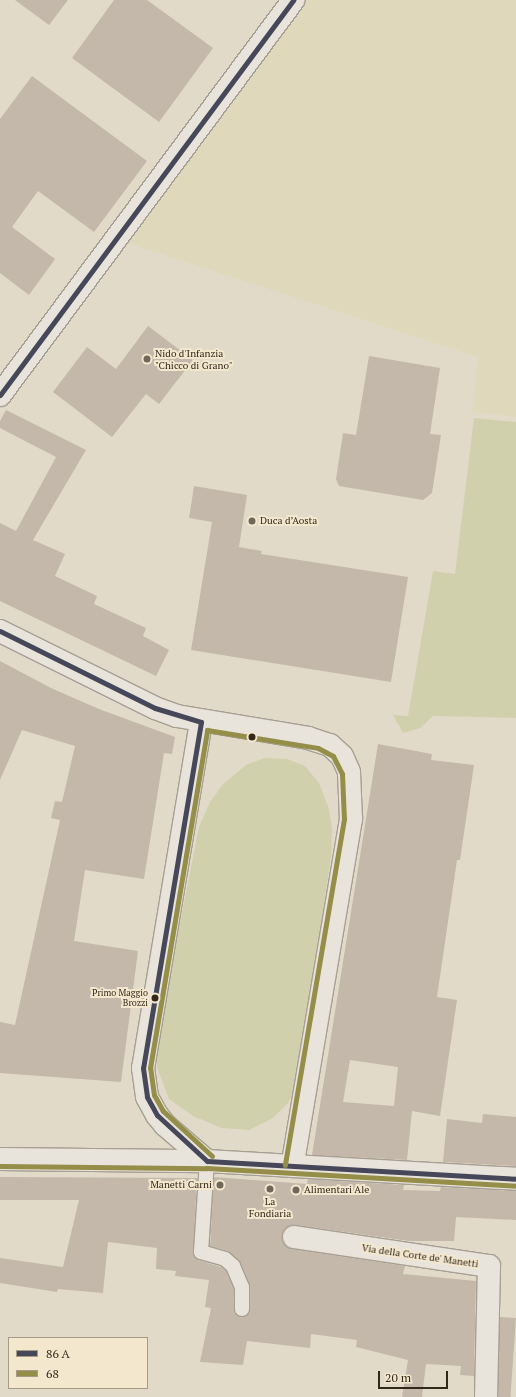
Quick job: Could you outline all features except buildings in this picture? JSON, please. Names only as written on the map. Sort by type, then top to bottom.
[{"type":"street","points":[[0,395],[294,0]]},
{"type":"street","points":[[0,631],[155,708],[201,722],[320,741],[338,751],[349,772],[351,819],[292,1166]]},
{"type":"street","points":[[201,722],[143,1068],[144,1088],[157,1115],[173,1133],[207,1161]]},
{"type":"street","points":[[0,1159],[207,1161],[516,1179]]},
{"type":"street","name":"Via della Corte de' Manetti","points":[[294,1237],[489,1266],[486,1397]]},
{"type":"lane","points":[[207,1161],[201,1252],[225,1259],[233,1266],[242,1287],[242,1309]]},
{"type":"shaded area","points":[[307,0],[516,0],[516,417],[472,412],[478,357],[124,242]]},
{"type":"green space","points":[[474,418],[516,422],[516,718],[433,716],[420,728],[403,733],[393,715],[408,716],[433,571],[455,574]]},
{"type":"green space","points":[[264,758],[287,759],[305,766],[319,783],[329,809],[332,829],[331,856],[298,1084],[288,1103],[273,1118],[249,1130],[222,1128],[193,1116],[169,1099],[157,1067],[157,1040],[199,827],[210,802],[223,784],[246,765]]},
{"type":"transit line","points":[[0,395],[293,0]]},
{"type":"transit line","points":[[0,631],[155,708],[201,722]]},
{"type":"transit line","points":[[201,722],[143,1068],[147,1097],[157,1115],[207,1161]]},
{"type":"transit line","name":"68","points":[[212,1156],[163,1111],[154,1095],[150,1068],[207,730],[318,748],[333,756],[342,774],[344,819],[285,1165]]},
{"type":"transit line","points":[[207,1161],[516,1179]]},
{"type":"transit line","name":"68","points":[[0,1166],[207,1168],[516,1186]]},
{"type":"place","name":"Nido d'Infanzia \"Chicco di Grano\"","points":[[147,359]]},
{"type":"place","name":"Duca d’Aosta","points":[[252,521]]},
{"type":"place","name":"Primo Maggio Brozzi","points":[[155,998]]},
{"type":"place","name":"Manetti Carni","points":[[220,1185]]},
{"type":"place","name":"La Fondiaria","points":[[270,1189]]},
{"type":"place","name":"Alimentari Ale","points":[[296,1190]]}]
